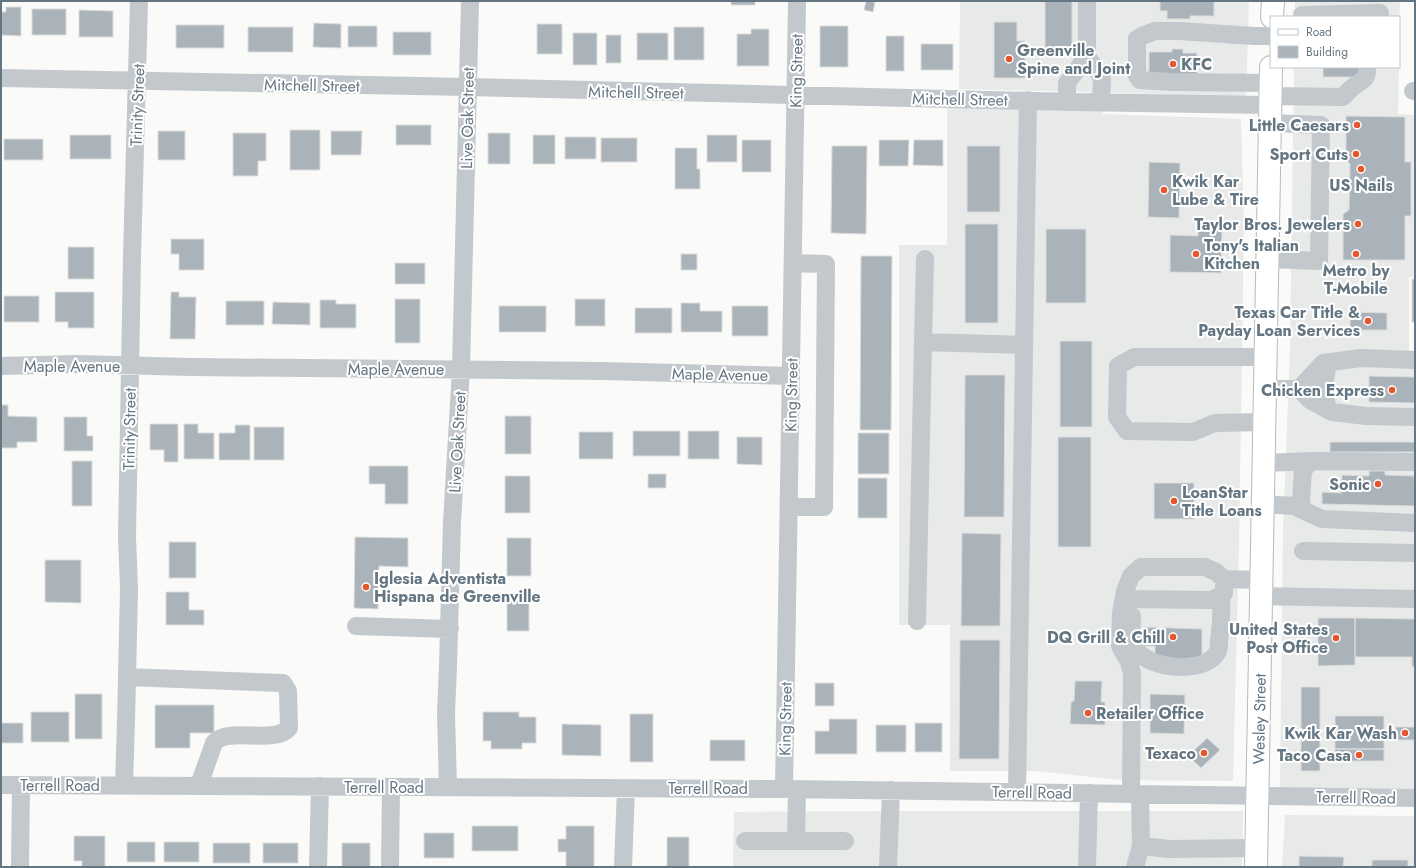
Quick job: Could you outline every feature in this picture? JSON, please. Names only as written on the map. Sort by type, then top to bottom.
[{"type":"main road","points":[[1272,1],[1272,16]]},
{"type":"main road","name":"Wesley Street","points":[[1256,858],[1271,95]]},
{"type":"street","name":"Trinity Street","points":[[124,785],[129,588],[127,537],[132,257],[139,1]]},
{"type":"street","name":"Live Oak Street","points":[[448,787],[446,714],[450,629],[452,522],[461,369],[470,1]]},
{"type":"street","name":"King Street","points":[[796,841],[791,789],[789,507],[797,1]]},
{"type":"street","points":[[1087,1],[1087,56],[1102,78],[1101,102]]},
{"type":"street","points":[[1302,11],[1380,13]]},
{"type":"street","points":[[1270,36],[1155,31],[1137,39],[1137,76],[1140,80],[1171,82],[1271,95],[1343,97],[1354,86],[1365,79],[1367,68]]},
{"type":"street","points":[[1067,102],[1067,83],[1087,56]]},
{"type":"street","name":"Mitchell Street","points":[[1,78],[468,87],[610,92],[795,94],[1067,102],[1271,95]]},
{"type":"street","points":[[1268,259],[1319,261],[1321,125],[1271,95]]},
{"type":"street","points":[[1017,792],[1028,100]]},
{"type":"street","points":[[917,621],[925,259]]},
{"type":"street","points":[[789,507],[824,507],[826,264],[793,263]]},
{"type":"street","points":[[923,342],[1024,345]]},
{"type":"street","points":[[1264,422],[1215,423],[1193,432],[1127,430],[1117,417],[1118,366],[1134,356],[1266,357]]},
{"type":"street","points":[[1299,389],[1323,363],[1362,358],[1415,360]]},
{"type":"street","points":[[1328,410],[1325,399],[1325,372],[1330,362]]},
{"type":"street","name":"Maple Avenue","points":[[1,366],[77,364],[130,366],[601,371],[791,376]]},
{"type":"street","points":[[1265,389],[1299,389],[1310,400],[1332,412],[1366,416],[1415,417]]},
{"type":"street","points":[[1303,510],[1301,501],[1303,470],[1311,461]]},
{"type":"street","points":[[1264,463],[1311,461],[1415,462]]},
{"type":"street","points":[[1263,504],[1294,506],[1322,519],[1415,523]]},
{"type":"street","points":[[1303,550],[1415,553]]},
{"type":"street","points":[[1141,567],[1204,567],[1216,572],[1222,587],[1222,615],[1218,651],[1208,662],[1193,666],[1163,665],[1150,660],[1138,652],[1132,640],[1128,599],[1125,591],[1131,576],[1141,567]]},
{"type":"street","points":[[1222,587],[1261,588],[1415,599]]},
{"type":"street","points":[[1128,599],[1212,600],[1222,587]]},
{"type":"street","points":[[1128,599],[1121,613],[1120,646],[1129,662],[1132,673],[1135,794],[1141,846],[1135,867]]},
{"type":"street","points":[[356,626],[450,629]]},
{"type":"street","points":[[127,677],[282,683],[286,688],[288,691],[290,728],[281,734],[229,736],[217,739],[214,743],[199,785]]},
{"type":"street","name":"Terrell Road","points":[[1,785],[791,789],[1415,798]]},
{"type":"street","points":[[20,867],[21,785]]},
{"type":"street","points":[[318,867],[320,786]]},
{"type":"street","points":[[390,867],[391,787]]},
{"type":"street","points":[[623,867],[626,788]]},
{"type":"street","points":[[888,867],[891,790]]},
{"type":"street","points":[[1087,867],[1090,793]]},
{"type":"street","points":[[746,841],[845,841]]},
{"type":"street","points":[[1141,846],[1256,858]]},
{"type":"shaded area","points":[[960,1],[1249,1],[1246,98],[1129,93],[959,89]]},
{"type":"shaded area","points":[[1295,1],[1400,1],[1400,16],[1295,16]]},
{"type":"shaded area","points":[[1294,68],[1399,68],[1398,114],[1415,115],[1415,277],[1409,277],[1409,352],[1415,352],[1415,789],[1280,788],[1283,529],[1290,349]]},
{"type":"shaded area","points":[[947,105],[1102,105],[1103,114],[1241,119],[1244,224],[1239,545],[1233,781],[1119,780],[1037,771],[950,771],[950,625],[899,625],[899,245],[947,245]]},
{"type":"shaded area","points":[[1243,811],[1242,867],[733,867],[734,812]]},
{"type":"shaded area","points":[[1285,815],[1415,816],[1415,867],[1282,867]]},
{"type":"building","points":[[731,1],[755,1],[755,5],[731,5]]},
{"type":"building","points":[[866,1],[875,2],[873,12],[864,10]]},
{"type":"building","points":[[1045,1],[1072,1],[1072,53],[1045,53]]},
{"type":"building","points":[[1160,1],[1214,1],[1214,16],[1190,16],[1190,19],[1167,19],[1167,11],[1160,11]]},
{"type":"building","points":[[1336,1],[1377,1],[1377,2]]},
{"type":"building","points":[[6,7],[21,7],[21,36],[1,35],[1,12],[6,12]]},
{"type":"building","points":[[32,9],[66,9],[66,35],[32,35]]},
{"type":"building","points":[[79,10],[113,11],[113,37],[79,37]]},
{"type":"building","name":"Greenville Spine and Joint","points":[[994,22],[1017,22],[1017,41],[1025,41],[1025,78],[994,78]]},
{"type":"building","points":[[314,23],[341,24],[341,48],[313,47]]},
{"type":"building","points":[[537,24],[562,24],[562,54],[537,54]]},
{"type":"building","points":[[176,25],[224,25],[224,48],[176,48]]},
{"type":"building","points":[[348,26],[377,26],[377,47],[348,47]]},
{"type":"building","points":[[820,26],[848,26],[848,67],[820,67]]},
{"type":"building","points":[[248,27],[293,27],[293,52],[248,52]]},
{"type":"building","points":[[674,27],[704,27],[704,60],[674,60]]},
{"type":"building","points":[[751,29],[769,29],[769,66],[737,66],[737,34],[751,34]]},
{"type":"building","points":[[393,32],[431,32],[431,55],[393,55]]},
{"type":"building","points":[[573,33],[597,33],[597,65],[573,65]]},
{"type":"building","points":[[637,33],[668,33],[668,60],[637,60]]},
{"type":"building","points":[[606,35],[621,35],[621,63],[606,63]]},
{"type":"building","points":[[886,36],[904,36],[904,71],[886,71]]},
{"type":"building","points":[[921,44],[953,44],[953,70],[921,70]]},
{"type":"building","name":"KFC","points":[[1172,49],[1183,49],[1183,53],[1197,53],[1197,75],[1149,75],[1149,52],[1172,52]]},
{"type":"building","points":[[1323,68],[1361,68],[1361,77],[1323,77]]},
{"type":"building","points":[[1346,116],[1405,117],[1405,162],[1411,162],[1411,216],[1405,216],[1405,260],[1343,260],[1343,214],[1349,210],[1350,164],[1346,160]]},
{"type":"building","points":[[396,125],[431,125],[431,145],[396,145]]},
{"type":"building","points":[[290,130],[320,130],[320,170],[290,170]]},
{"type":"building","points":[[158,131],[185,131],[185,160],[158,160]]},
{"type":"building","points":[[331,131],[362,131],[361,155],[331,155]]},
{"type":"building","points":[[233,133],[266,133],[266,161],[258,161],[258,176],[233,176]]},
{"type":"building","points":[[488,133],[510,133],[510,164],[488,164]]},
{"type":"building","points":[[70,135],[111,135],[111,159],[70,159]]},
{"type":"building","points":[[533,135],[555,135],[555,164],[533,164]]},
{"type":"building","points":[[707,135],[737,135],[737,162],[707,162]]},
{"type":"building","points":[[565,137],[596,137],[596,159],[565,159]]},
{"type":"building","points":[[601,138],[637,138],[637,162],[601,162]]},
{"type":"building","points":[[4,139],[43,139],[43,160],[4,160]]},
{"type":"building","points":[[742,140],[771,140],[771,172],[742,172]]},
{"type":"building","points":[[879,140],[909,140],[908,166],[879,166]]},
{"type":"building","points":[[914,140],[943,140],[943,166],[913,165]]},
{"type":"building","points":[[832,146],[867,146],[866,234],[831,233]]},
{"type":"building","points":[[967,146],[1000,146],[1000,212],[967,212]]},
{"type":"building","points":[[675,148],[697,148],[697,169],[700,169],[700,189],[675,189]]},
{"type":"building","name":"Kwik Kar Lube & Tire","points":[[1149,162],[1180,163],[1179,218],[1148,217]]},
{"type":"building","points":[[965,224],[998,224],[998,323],[965,323]]},
{"type":"building","points":[[1046,229],[1086,229],[1086,303],[1046,303]]},
{"type":"building","name":"Tony's Italian Kitchen","points":[[1198,229],[1222,229],[1221,273],[1170,272],[1170,235],[1198,236]]},
{"type":"building","points":[[171,239],[204,239],[204,270],[179,270],[179,254],[171,254]]},
{"type":"building","points":[[68,247],[94,247],[94,279],[68,279]]},
{"type":"building","points":[[681,254],[697,254],[697,270],[681,270]]},
{"type":"building","points":[[861,256],[892,256],[891,430],[860,430]]},
{"type":"building","points":[[395,263],[425,263],[425,284],[395,284]]},
{"type":"building","points":[[1412,279],[1415,279],[1415,322],[1412,322]]},
{"type":"building","points":[[55,292],[94,292],[94,328],[68,328],[68,322],[55,322]]},
{"type":"building","points":[[171,292],[179,292],[179,297],[196,297],[195,339],[170,339]]},
{"type":"building","points":[[4,296],[39,296],[39,322],[4,322]]},
{"type":"building","points":[[395,299],[420,299],[420,343],[395,343]]},
{"type":"building","points":[[575,299],[605,299],[605,326],[575,326]]},
{"type":"building","points":[[320,300],[336,300],[336,304],[356,304],[356,328],[320,328]]},
{"type":"building","points":[[226,301],[264,301],[264,325],[226,325]]},
{"type":"building","points":[[273,302],[310,303],[310,325],[272,324]]},
{"type":"building","points":[[681,303],[700,303],[700,311],[722,311],[722,332],[681,332]]},
{"type":"building","points":[[499,306],[546,306],[546,332],[499,332]]},
{"type":"building","points":[[732,306],[768,306],[768,336],[732,336]]},
{"type":"building","points":[[635,308],[672,308],[672,333],[635,333]]},
{"type":"building","name":"Texas Car Title & Payday Loan Services","points":[[1350,312],[1387,313],[1387,330],[1350,330]]},
{"type":"building","points":[[1060,341],[1092,341],[1092,427],[1060,427]]},
{"type":"building","points":[[965,375],[1005,375],[1004,517],[964,517]]},
{"type":"building","name":"Chicken Express","points":[[1369,376],[1415,377],[1415,403],[1369,402]]},
{"type":"building","points":[[1,405],[8,405],[8,416],[37,417],[37,442],[17,442],[17,448],[1,448]]},
{"type":"building","points":[[505,416],[531,416],[531,454],[505,454]]},
{"type":"building","points":[[64,417],[87,417],[87,436],[93,436],[93,451],[64,451]]},
{"type":"building","points":[[150,424],[178,424],[178,462],[164,462],[164,450],[150,450]]},
{"type":"building","points":[[184,424],[198,424],[198,433],[214,433],[214,459],[184,459]]},
{"type":"building","points":[[235,425],[250,425],[250,460],[219,460],[219,433],[235,433]]},
{"type":"building","points":[[254,427],[284,427],[284,460],[254,460]]},
{"type":"building","points":[[633,431],[680,431],[680,456],[633,456]]},
{"type":"building","points":[[688,431],[719,431],[719,459],[688,459]]},
{"type":"building","points":[[579,432],[613,432],[613,459],[579,459]]},
{"type":"building","points":[[858,433],[889,433],[889,474],[858,474]]},
{"type":"building","points":[[737,437],[762,437],[762,465],[737,464]]},
{"type":"building","points":[[1058,437],[1091,437],[1091,547],[1058,547]]},
{"type":"building","points":[[1330,442],[1415,442],[1415,452],[1330,452]]},
{"type":"building","points":[[72,461],[92,461],[92,506],[72,506]]},
{"type":"building","points":[[369,466],[408,466],[408,504],[385,504],[385,484],[369,484]]},
{"type":"building","name":"Sonic","points":[[1369,471],[1385,471],[1385,475],[1414,476],[1415,506],[1322,504],[1322,492],[1341,493],[1342,475],[1369,476]]},
{"type":"building","points":[[648,474],[666,474],[666,488],[648,488]]},
{"type":"building","points":[[505,476],[530,476],[530,513],[505,513]]},
{"type":"building","points":[[858,478],[887,478],[887,518],[858,518]]},
{"type":"building","name":"LoanStar Title Loans","points":[[1154,483],[1194,483],[1194,519],[1154,519]]},
{"type":"building","points":[[962,533],[1001,534],[1000,626],[961,626]]},
{"type":"building","name":"Iglesia Adventista Hispana de Greenville","points":[[355,537],[408,538],[408,567],[379,566],[378,609],[354,608]]},
{"type":"building","points":[[507,538],[531,538],[531,576],[507,576]]},
{"type":"building","points":[[169,542],[196,542],[196,578],[169,578]]},
{"type":"building","points":[[45,560],[81,560],[81,603],[45,602]]},
{"type":"building","points":[[166,592],[189,592],[189,610],[204,610],[204,625],[166,625]]},
{"type":"building","points":[[507,593],[529,593],[529,631],[507,631]]},
{"type":"building","name":"United States Post Office","points":[[1318,618],[1355,618],[1355,665],[1318,666]]},
{"type":"building","points":[[1355,618],[1415,619],[1415,667],[1412,667],[1412,657],[1355,657]]},
{"type":"building","name":"DQ Grill & Chill","points":[[1144,627],[1202,629],[1202,657],[1155,662],[1155,646],[1144,646]]},
{"type":"building","points":[[960,640],[1000,640],[999,759],[959,759]]},
{"type":"building","name":"Retailer Office","points":[[1075,681],[1102,681],[1101,702],[1105,702],[1105,725],[1070,724],[1071,702],[1074,701]]},
{"type":"building","points":[[815,683],[834,683],[834,706],[815,706]]},
{"type":"building","points":[[1301,687],[1320,687],[1320,771],[1301,771]]},
{"type":"building","points":[[75,694],[102,694],[102,739],[75,739]]},
{"type":"building","points":[[1150,694],[1185,695],[1184,734],[1150,733]]},
{"type":"building","points":[[155,705],[214,705],[214,733],[190,733],[190,748],[155,748]]},
{"type":"building","points":[[31,712],[69,712],[69,742],[31,742]]},
{"type":"building","points":[[483,712],[519,712],[519,717],[536,717],[536,743],[522,743],[522,749],[491,749],[491,741],[483,741]]},
{"type":"building","points":[[630,714],[653,714],[653,762],[630,762]]},
{"type":"building","points":[[1335,716],[1384,716],[1384,749],[1335,749]]},
{"type":"building","points":[[829,719],[857,719],[857,754],[815,754],[815,731],[829,731]]},
{"type":"building","points":[[1,723],[23,723],[23,743],[1,743]]},
{"type":"building","points":[[915,723],[942,723],[942,752],[915,752]]},
{"type":"building","points":[[562,724],[601,725],[601,756],[562,755]]},
{"type":"building","points":[[876,725],[906,725],[906,752],[876,752]]},
{"type":"building","name":"Kwik Kar Wash","points":[[1396,727],[1415,727],[1415,740],[1396,740]]},
{"type":"building","name":"Texaco","points":[[1207,738],[1220,750],[1201,768],[1188,756]]},
{"type":"building","points":[[710,740],[745,740],[745,761],[710,761]]},
{"type":"building","name":"Taco Casa","points":[[1335,749],[1384,749],[1384,761],[1335,761]]},
{"type":"building","points":[[472,826],[518,826],[518,851],[472,851]]},
{"type":"building","points":[[566,826],[594,826],[594,867],[566,867],[566,852],[558,852],[558,839],[566,839]]},
{"type":"building","points":[[424,833],[454,833],[454,858],[424,858]]},
{"type":"building","points":[[74,836],[105,836],[105,867],[82,867],[82,861],[74,861]]},
{"type":"building","points":[[667,837],[689,837],[689,867],[667,867]]},
{"type":"building","points":[[127,842],[155,842],[155,862],[127,862]]},
{"type":"building","points":[[164,842],[199,842],[199,862],[164,862]]},
{"type":"building","points":[[213,843],[250,843],[250,863],[213,863]]},
{"type":"building","points":[[263,843],[298,843],[298,863],[263,863]]},
{"type":"building","points":[[342,843],[370,843],[370,867],[342,867]]},
{"type":"building","points":[[1299,856],[1344,857],[1343,867],[1299,867]]},
{"type":"building","points":[[1372,860],[1408,860],[1408,867],[1372,867]]},
{"type":"place","name":"Greenville Spine and Joint","points":[[1009,59]]},
{"type":"place","name":"KFC","points":[[1173,64]]},
{"type":"place","name":"Little Caesars","points":[[1357,125]]},
{"type":"place","name":"Sport Cuts","points":[[1356,154]]},
{"type":"place","name":"US Nails","points":[[1361,169]]},
{"type":"place","name":"Kwik Kar Lube & Tire","points":[[1164,190]]},
{"type":"place","name":"Taylor Bros. Jewelers","points":[[1358,224]]},
{"type":"place","name":"Tony's Italian Kitchen","points":[[1196,254]]},
{"type":"place","name":"Metro by T-Mobile","points":[[1356,254]]},
{"type":"place","name":"Texas Car Title & Payday Loan Services","points":[[1368,321]]},
{"type":"place","name":"Chicken Express","points":[[1392,390]]},
{"type":"place","name":"Sonic","points":[[1378,484]]},
{"type":"place","name":"LoanStar Title Loans","points":[[1174,501]]},
{"type":"place","name":"Iglesia Adventista Hispana de Greenville","points":[[366,587]]},
{"type":"place","name":"DQ Grill & Chill","points":[[1173,637]]},
{"type":"place","name":"United States Post Office","points":[[1336,638]]},
{"type":"place","name":"Retailer Office","points":[[1088,713]]},
{"type":"place","name":"Kwik Kar Wash","points":[[1405,733]]},
{"type":"place","name":"Texaco","points":[[1204,753]]},
{"type":"place","name":"Taco Casa","points":[[1359,755]]}]
